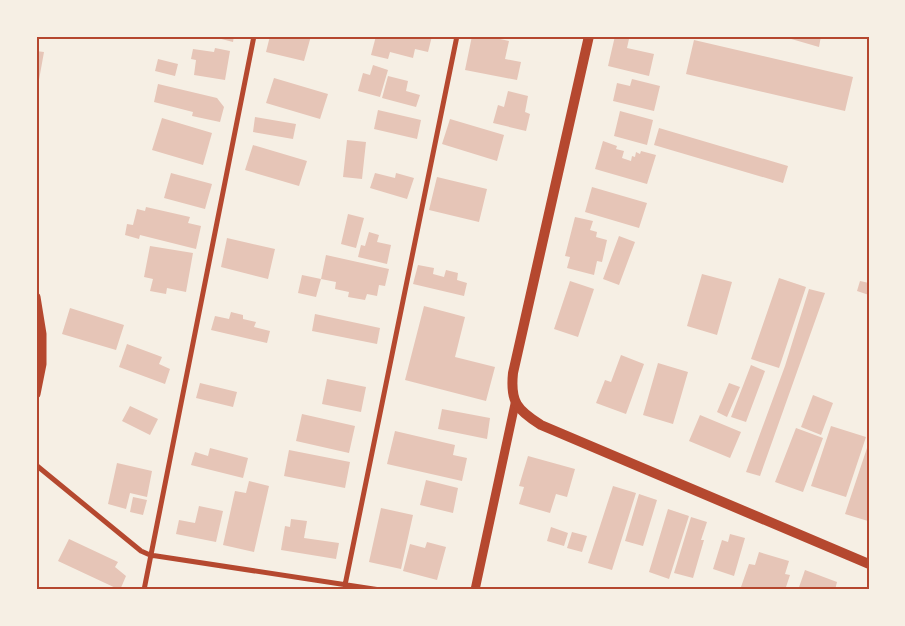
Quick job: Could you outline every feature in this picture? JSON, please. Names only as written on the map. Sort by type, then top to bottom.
[{"type":"main road","points":[[589,36],[513,373],[511,388],[515,404],[527,416],[541,425],[869,564]]},
{"type":"street","points":[[144,590],[254,36]]},
{"type":"street","points":[[344,587],[457,36]]},
{"type":"street","points":[[36,297],[42,334],[42,357],[36,394]]},
{"type":"street","points":[[475,590],[515,404]]},
{"type":"street","points":[[36,465],[141,551],[344,587],[380,590]]},
{"type":"building","points":[[210,36],[234,36],[233,42]]},
{"type":"building","points":[[270,36],[311,36],[304,61],[266,52]]},
{"type":"building","points":[[376,36],[432,36],[428,52],[415,49],[413,58],[390,52],[388,59],[371,55]]},
{"type":"building","points":[[472,36],[487,36],[509,41],[505,59],[521,62],[517,80],[465,70]]},
{"type":"building","points":[[615,36],[629,39],[627,48],[654,54],[649,76],[608,66]]},
{"type":"building","points":[[781,36],[821,36],[819,47]]},
{"type":"building","points":[[694,40],[853,77],[845,111],[686,74]]},
{"type":"building","points":[[215,48],[230,51],[225,80],[194,75],[196,60],[191,59],[193,49],[214,52]]},
{"type":"building","points":[[36,51],[44,52],[37,91],[36,91]]},
{"type":"building","points":[[158,59],[178,64],[175,76],[155,71]]},
{"type":"building","points":[[373,65],[388,70],[380,97],[358,91],[363,73],[370,75]]},
{"type":"building","points":[[388,76],[408,81],[406,91],[420,95],[416,107],[382,98]]},
{"type":"building","points":[[274,78],[328,94],[320,119],[266,103]]},
{"type":"building","points":[[632,79],[660,86],[654,111],[613,101],[617,83],[630,86]]},
{"type":"building","points":[[158,84],[217,98],[224,107],[220,122],[192,116],[193,112],[154,102]]},
{"type":"building","points":[[508,91],[528,96],[525,112],[530,114],[526,131],[493,123],[498,105],[504,107]]},
{"type":"building","points":[[378,110],[421,120],[417,139],[374,129]]},
{"type":"building","points":[[620,111],[653,120],[647,145],[614,136]]},
{"type":"building","points":[[255,117],[296,124],[293,139],[253,132]]},
{"type":"building","points":[[162,118],[212,133],[203,165],[152,150]]},
{"type":"building","points":[[450,119],[504,135],[497,161],[442,144]]},
{"type":"building","points":[[659,128],[788,166],[783,183],[654,145]]},
{"type":"building","points":[[347,140],[366,142],[362,179],[343,177]]},
{"type":"building","points":[[603,141],[617,146],[616,149],[624,151],[622,158],[631,161],[632,156],[635,157],[636,152],[640,154],[641,151],[656,155],[647,184],[595,169]]},
{"type":"building","points":[[253,145],[307,161],[299,186],[245,170]]},
{"type":"building","points":[[171,173],[212,184],[205,209],[164,198]]},
{"type":"building","points":[[375,173],[395,178],[396,173],[414,178],[407,199],[370,188]]},
{"type":"building","points":[[437,177],[487,189],[479,222],[429,210]]},
{"type":"building","points":[[592,187],[647,203],[639,228],[585,212]]},
{"type":"building","points":[[146,207],[190,217],[188,223],[201,226],[196,249],[140,235],[139,239],[125,235],[127,224],[133,225],[137,209],[145,211]]},
{"type":"building","points":[[348,214],[364,218],[356,248],[341,244]]},
{"type":"building","points":[[575,217],[593,221],[590,230],[597,232],[596,237],[607,240],[602,262],[597,261],[594,275],[567,268],[570,257],[565,256]]},
{"type":"building","points":[[369,232],[379,235],[377,242],[391,245],[387,264],[358,257],[361,245],[365,246]]},
{"type":"building","points":[[619,236],[635,242],[619,285],[603,279]]},
{"type":"building","points":[[227,238],[275,249],[268,279],[221,267]]},
{"type":"building","points":[[150,246],[193,253],[186,292],[167,288],[166,294],[150,291],[153,279],[144,277]]},
{"type":"building","points":[[326,255],[389,269],[385,286],[379,285],[377,296],[367,294],[365,300],[348,297],[349,292],[335,289],[336,282],[321,279]]},
{"type":"building","points":[[418,265],[434,268],[433,274],[444,277],[446,270],[458,273],[457,280],[467,283],[464,296],[413,284]]},
{"type":"building","points":[[702,274],[732,282],[717,335],[687,326]]},
{"type":"building","points":[[302,275],[321,279],[316,297],[298,293]]},
{"type":"building","points":[[779,278],[806,287],[779,368],[751,359]]},
{"type":"building","points":[[570,281],[594,289],[578,337],[554,329]]},
{"type":"building","points":[[860,281],[869,283],[869,295],[857,291]]},
{"type":"building","points":[[809,289],[825,293],[760,476],[746,472],[785,366]]},
{"type":"building","points":[[424,306],[465,317],[455,357],[495,367],[486,401],[405,380]]},
{"type":"building","points":[[70,308],[124,325],[116,350],[62,334]]},
{"type":"building","points":[[231,312],[243,315],[243,319],[256,322],[254,327],[270,331],[267,343],[211,330],[215,316],[229,319]]},
{"type":"building","points":[[315,314],[380,328],[377,344],[312,331]]},
{"type":"building","points":[[127,344],[162,357],[159,364],[170,369],[165,384],[119,367]]},
{"type":"building","points":[[621,355],[644,364],[626,414],[596,403],[605,380],[611,382]]},
{"type":"building","points":[[658,363],[688,372],[673,424],[643,415]]},
{"type":"building","points":[[751,365],[765,371],[746,422],[731,417]]},
{"type":"building","points":[[327,379],[366,387],[361,412],[322,404]]},
{"type":"building","points":[[200,383],[237,392],[233,407],[196,398]]},
{"type":"building","points":[[729,383],[740,387],[727,417],[717,412]]},
{"type":"building","points":[[813,395],[833,403],[821,435],[801,427]]},
{"type":"building","points":[[130,406],[158,419],[150,435],[122,421]]},
{"type":"building","points":[[442,409],[490,418],[487,439],[438,429]]},
{"type":"building","points":[[302,414],[355,426],[349,453],[296,441]]},
{"type":"building","points":[[700,415],[741,432],[730,458],[689,441]]},
{"type":"building","points":[[831,426],[866,437],[846,497],[811,486]]},
{"type":"building","points":[[796,428],[823,438],[803,492],[775,482]]},
{"type":"building","points":[[395,431],[455,445],[453,455],[467,458],[462,481],[387,464]]},
{"type":"building","points":[[868,445],[869,518],[868,521],[845,514]]},
{"type":"building","points":[[210,448],[248,458],[243,478],[191,465],[195,452],[208,456]]},
{"type":"building","points":[[289,450],[350,462],[345,488],[284,476]]},
{"type":"building","points":[[528,456],[575,469],[567,497],[556,494],[550,513],[519,504],[524,487],[519,486]]},
{"type":"building","points":[[117,463],[152,471],[147,497],[130,493],[126,509],[108,504]]},
{"type":"building","points":[[426,480],[458,488],[453,513],[420,505]]},
{"type":"building","points":[[249,481],[269,486],[254,552],[223,545],[235,491],[246,493]]},
{"type":"building","points":[[613,486],[636,493],[612,570],[588,563]]},
{"type":"building","points":[[639,494],[657,500],[643,546],[625,541]]},
{"type":"building","points":[[133,497],[147,500],[143,515],[130,512]]},
{"type":"building","points":[[199,506],[223,511],[216,542],[176,534],[179,520],[195,523]]},
{"type":"building","points":[[381,508],[413,515],[401,569],[369,562]]},
{"type":"building","points":[[668,509],[689,516],[669,579],[649,572]]},
{"type":"building","points":[[691,517],[707,522],[693,578],[674,573]]},
{"type":"building","points":[[291,519],[307,521],[304,538],[339,543],[336,559],[281,550],[285,526],[290,527]]},
{"type":"building","points":[[551,527],[568,533],[564,546],[547,541]]},
{"type":"building","points":[[572,532],[587,536],[582,552],[567,548]]},
{"type":"building","points":[[730,534],[745,538],[734,576],[713,569],[722,540],[728,542]]},
{"type":"building","points":[[69,539],[118,562],[115,567],[126,576],[120,590],[58,561]]},
{"type":"building","points":[[427,542],[446,547],[437,580],[403,571],[410,544],[425,548]]},
{"type":"building","points":[[759,552],[789,561],[785,574],[790,575],[785,590],[750,590],[741,587],[749,564],[755,565]]},
{"type":"building","points":[[805,570],[837,582],[835,590],[798,590]]}]
